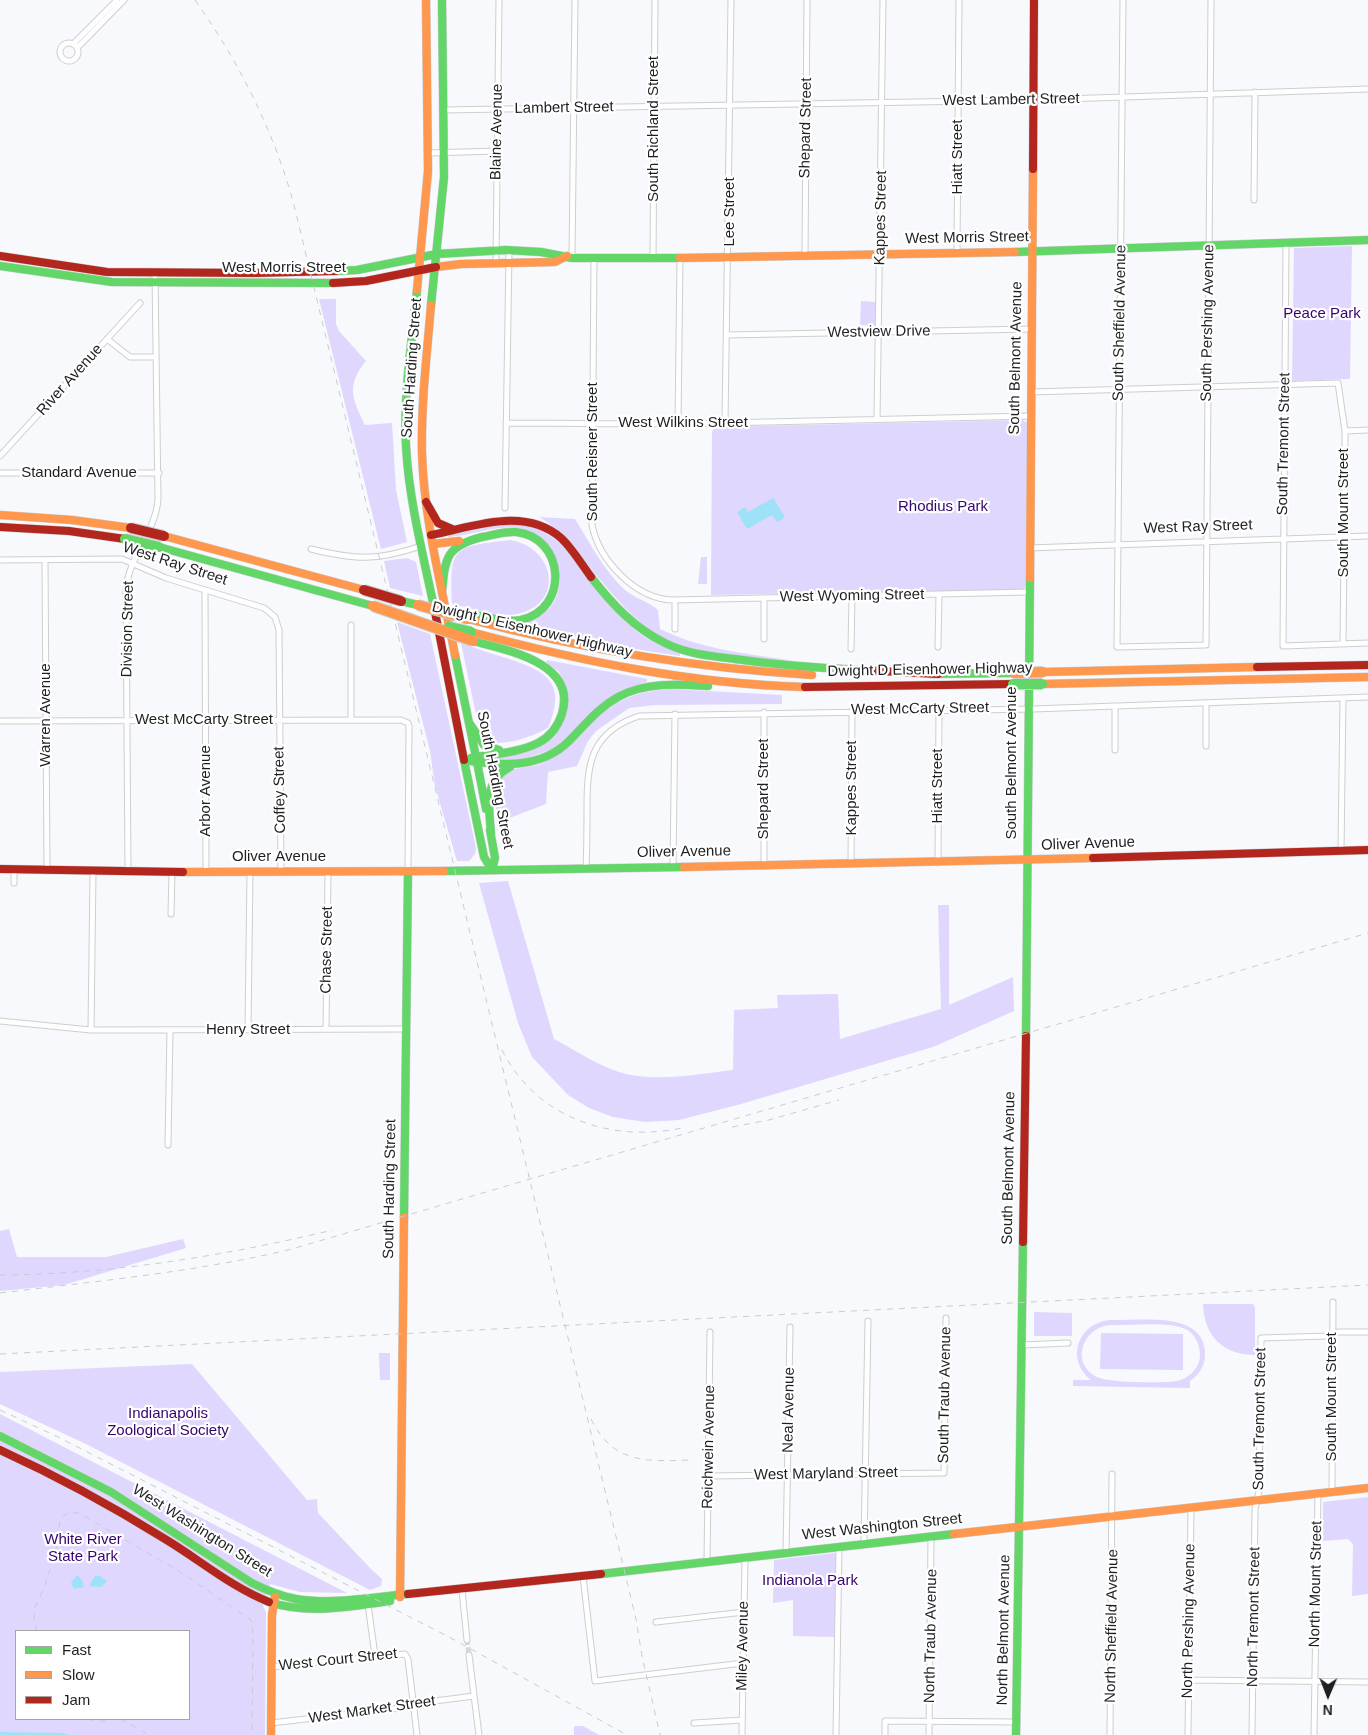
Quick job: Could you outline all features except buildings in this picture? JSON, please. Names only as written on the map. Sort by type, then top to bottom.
[{"type":"main road","name":"South Harding Street","points":[[426,0],[429,153],[421,257],[408,381],[406,430],[411,491],[421,546],[484,857],[492,870]]},
{"type":"main road","name":"South Harding Street","points":[[442,0],[444,154],[436,268],[422,415],[426,502],[442,592],[491,833],[495,858],[492,870]]},
{"type":"main road","name":"South Belmont Avenue","points":[[1021,1526],[1034,0]]},
{"type":"main road","name":"West Morris Street","points":[[0,264],[99,281],[338,271],[374,267],[437,254],[496,251],[557,253],[570,257],[653,259],[1120,249],[1368,240]]},
{"type":"main road","name":"West Morris Street","points":[[0,256],[155,278],[339,284],[436,268],[555,262],[570,257]]},
{"type":"main road","points":[[0,264],[32,266],[42,262]]},
{"type":"main road","points":[[50,273],[56,270],[83,274],[96,271]]},
{"type":"main road","points":[[426,502],[432,517],[439,524],[458,529]]},
{"type":"main road","name":"Dwight D Eisenhower Highway","points":[[0,514],[72,520],[131,528],[586,648],[697,666],[812,675],[1368,665]]},
{"type":"main road","points":[[421,546],[432,539],[458,529],[511,519],[529,520],[544,526],[561,538],[612,603],[629,620],[659,640],[686,651],[721,659],[777,666],[938,674]]},
{"type":"main road","name":"Dwight D Eisenhower Highway","points":[[0,527],[69,531],[125,539],[370,605],[472,637],[644,671],[730,682],[814,687],[1368,677]]},
{"type":"main road","points":[[432,539],[466,540],[508,532],[529,535],[539,541],[549,552],[555,563],[557,577],[554,592],[549,602],[540,611],[526,619],[508,621],[468,616]]},
{"type":"main road","points":[[442,592],[447,554],[453,547],[466,540]]},
{"type":"main road","points":[[472,637],[537,662],[553,673],[562,689],[563,710],[557,726],[550,735],[533,745],[505,750],[476,760]]},
{"type":"main road","points":[[491,833],[490,789],[492,781],[498,773],[516,764],[541,758],[559,750],[604,705],[623,694],[644,687],[669,684],[761,689],[814,687]]},
{"type":"main road","points":[[470,724],[477,739],[484,746],[493,750],[505,750]]},
{"type":"main road","points":[[464,760],[516,764]]},
{"type":"main road","name":"Oliver Avenue","points":[[0,869],[93,872],[328,872],[674,868],[1027,861],[1368,850]]},
{"type":"main road","name":"South Harding Street","points":[[400,1596],[408,871]]},
{"type":"main road","name":"West Washington Street","points":[[0,1436],[111,1492],[170,1528],[275,1599],[315,1601],[462,1590],[1368,1488]]},
{"type":"main road","name":"West Washington Street","points":[[0,1450],[99,1500],[164,1538],[247,1592],[310,1609],[391,1601],[400,1596]]},
{"type":"main road","name":"North Belmont Avenue","points":[[1016,1735],[1021,1526]]},
{"type":"main road","points":[[271,1735],[272,1615],[275,1599]]},
{"type":"street","points":[[116,0],[75,46],[124,0]]},
{"type":"street","name":"Blaine Avenue","points":[[496,264],[499,0]]},
{"type":"street","points":[[570,257],[575,0]]},
{"type":"street","name":"South Richland Street","points":[[653,259],[655,0]]},
{"type":"street","name":"Lee Street","points":[[725,423],[729,257],[731,0]]},
{"type":"street","name":"Shepard Street","points":[[805,256],[807,0]]},
{"type":"street","name":"Kappes Street","points":[[877,419],[883,0]]},
{"type":"street","name":"Hiatt Street","points":[[957,253],[959,0]]},
{"type":"street","name":"South Sheffield Avenue","points":[[1117,647],[1123,0]]},
{"type":"street","name":"South Pershing Avenue","points":[[1117,647],[1206,645],[1211,0]]},
{"type":"street","name":"West Lambert Street","points":[[654,107],[1033,100],[1368,88]]},
{"type":"street","points":[[1254,200],[1255,92]]},
{"type":"street","name":"Lambert Street","points":[[444,110],[654,107]]},
{"type":"street","points":[[429,153],[497,151]]},
{"type":"street","name":"South Tremont Street","points":[[1286,243],[1283,646],[1343,644]]},
{"type":"street","points":[[505,508],[508,252]]},
{"type":"street","name":"South Reisner Street","points":[[594,258],[591,516],[596,540],[624,579],[635,588],[654,597],[675,600]]},
{"type":"street","points":[[678,424],[680,258]]},
{"type":"street","name":"Division Street","points":[[128,872],[126,589],[132,563],[156,516],[159,473],[155,278]]},
{"type":"street","name":"River Avenue","points":[[0,456],[140,303]]},
{"type":"street","name":"Westview Drive","points":[[727,335],[1031,329]]},
{"type":"street","points":[[107,339],[130,357],[156,357]]},
{"type":"street","name":"South Mount Street","points":[[1285,384],[1338,383],[1344,431],[1343,644]]},
{"type":"street","points":[[1031,392],[1285,384]]},
{"type":"street","points":[[877,419],[1030,416]]},
{"type":"street","name":"West Wilkins Street","points":[[506,423],[678,424],[877,419]]},
{"type":"street","points":[[1344,431],[1368,430]]},
{"type":"street","name":"Standard Avenue","points":[[0,473],[159,473]]},
{"type":"street","name":"West Ray Street","points":[[1029,548],[1368,536]]},
{"type":"street","points":[[311,549],[344,556],[379,557],[391,556],[421,546]]},
{"type":"street","name":"West Ray Street","points":[[0,560],[119,559],[161,577],[264,608],[276,618]]},
{"type":"street","name":"Warren Avenue","points":[[45,560],[46,871]]},
{"type":"street","name":"Arbor Avenue","points":[[205,590],[206,872]]},
{"type":"street","name":"West Wyoming Street","points":[[675,600],[1029,592]]},
{"type":"street","points":[[938,647],[939,594]]},
{"type":"street","points":[[851,649],[852,596]]},
{"type":"street","points":[[764,598],[764,639]]},
{"type":"street","points":[[675,600],[675,630]]},
{"type":"street","name":"Coffey Street","points":[[276,618],[279,626],[281,872]]},
{"type":"street","points":[[351,625],[352,719]]},
{"type":"street","points":[[1343,644],[1368,643]]},
{"type":"street","name":"West McCarty Street","points":[[586,869],[589,768],[598,744],[609,732],[622,723],[645,715],[1115,706],[1368,697]]},
{"type":"street","points":[[1341,851],[1342,698]]},
{"type":"street","points":[[1206,703],[1206,746]]},
{"type":"street","points":[[1115,706],[1115,750]]},
{"type":"street","name":"Hiatt Street","points":[[938,863],[939,709]]},
{"type":"street","name":"Kappes Street","points":[[851,864],[852,711]]},
{"type":"street","name":"Shepard Street","points":[[764,712],[764,866]]},
{"type":"street","points":[[674,868],[675,714]]},
{"type":"street","name":"West McCarty Street","points":[[0,721],[390,719],[408,722]]},
{"type":"street","name":"South Harding Street","points":[[408,722],[408,871]]},
{"type":"street","points":[[14,870],[14,883]]},
{"type":"street","points":[[91,1030],[93,872]]},
{"type":"street","points":[[171,914],[172,872]]},
{"type":"street","points":[[248,1030],[250,872]]},
{"type":"street","name":"Chase Street","points":[[326,1029],[328,872]]},
{"type":"street","name":"Henry Street","points":[[0,1021],[91,1030],[406,1029]]},
{"type":"street","points":[[168,1145],[170,1030]]},
{"type":"street","name":"South Mount Street","points":[[1332,1492],[1333,1302]]},
{"type":"street","name":"South Traub Avenue","points":[[944,1473],[946,1318]]},
{"type":"street","points":[[864,1544],[868,1321]]},
{"type":"street","name":"Neal Avenue","points":[[786,1553],[790,1327]]},
{"type":"street","name":"Reichwein Avenue","points":[[707,1562],[710,1332]]},
{"type":"street","points":[[1333,1335],[1368,1332]]},
{"type":"street","name":"South Tremont Street","points":[[1257,1500],[1259,1491],[1261,1338],[1333,1335]]},
{"type":"street","points":[[1022,1345],[1068,1344]]},
{"type":"street","name":"West Maryland Street","points":[[708,1476],[944,1473]]},
{"type":"street","points":[[1112,1474],[1113,1516]]},
{"type":"street","name":"North Mount Street","points":[[1314,1735],[1318,1494]]},
{"type":"street","name":"North Tremont Street","points":[[1252,1735],[1255,1509],[1257,1500]]},
{"type":"street","name":"North Pershing Avenue","points":[[1188,1735],[1191,1507]]},
{"type":"street","name":"North Sheffield Avenue","points":[[1110,1735],[1113,1516]]},
{"type":"street","name":"North Traub Avenue","points":[[929,1735],[931,1537]]},
{"type":"street","points":[[836,1735],[839,1547]]},
{"type":"street","name":"Miley Avenue","points":[[742,1735],[744,1558]]},
{"type":"street","points":[[583,1576],[595,1681],[743,1663]]},
{"type":"street","points":[[462,1590],[467,1640]]},
{"type":"street","points":[[368,1604],[375,1656]]},
{"type":"street","points":[[656,1622],[744,1612]]},
{"type":"street","name":"West Court Street","points":[[271,1667],[405,1654],[408,1660],[414,1705]]},
{"type":"street","points":[[469,1655],[479,1735]]},
{"type":"street","points":[[1188,1680],[1368,1682]]},
{"type":"street","name":"West Market Street","points":[[271,1723],[474,1696]]},
{"type":"street","points":[[414,1705],[417,1735]]},
{"type":"street","points":[[694,1722],[742,1720]]},
{"type":"street","points":[[885,1735],[885,1721],[1017,1722]]},
{"type":"green space","name":"Peace Park","points":[[1352,246],[1350,379],[1292,381],[1294,248]]},
{"type":"green space","points":[[319,299],[336,299],[336,324],[339,331],[366,361],[353,385],[354,400],[365,425],[392,423],[396,490],[407,542],[381,549]]},
{"type":"green space","points":[[861,301],[876,302],[876,326],[860,325]]},
{"type":"green space","name":"Rhodius Park","points":[[1023,420],[1028,424],[1026,586],[1022,590],[711,595],[712,432],[714,427]]},
{"type":"green space","points":[[539,517],[575,519],[617,582],[629,593],[658,610],[660,629],[710,647],[796,661],[712,653],[679,645],[655,633],[630,613],[566,538]]},
{"type":"green space","points":[[515,522],[534,527],[566,549],[580,563],[617,611],[635,630],[660,645],[680,653],[680,656],[622,647],[519,624],[546,611],[552,605],[557,595],[559,574],[557,563],[553,552],[546,543],[529,531],[512,528],[493,529],[449,537],[448,535]]},
{"type":"green space","points":[[510,540],[526,545],[538,554],[545,565],[549,577],[548,589],[542,600],[532,609],[510,615],[493,614],[452,604],[452,571],[454,560],[458,553],[476,545]]},
{"type":"green space","points":[[701,557],[707,557],[707,584],[698,584]]},
{"type":"green space","points":[[407,558],[416,562],[423,596],[390,588],[384,561]]},
{"type":"green space","points":[[397,622],[430,634],[476,848],[475,854],[469,861],[457,861],[435,786],[430,751]]},
{"type":"green space","points":[[461,643],[523,664],[544,675],[551,682],[555,701],[548,728],[534,735],[507,742],[498,743],[484,738],[477,719]]},
{"type":"green space","points":[[547,660],[647,679],[647,682],[620,691],[556,748],[520,760],[491,762],[492,758],[555,736],[562,678],[558,671],[546,663]]},
{"type":"green space","points":[[671,689],[782,695],[782,704],[655,705],[629,708],[596,731],[588,741],[577,766],[548,772],[546,804],[499,822],[494,799],[494,787],[495,782],[502,773],[545,762],[562,750],[601,714],[630,697]]},
{"type":"green space","points":[[508,881],[554,1039],[594,1061],[619,1072],[646,1077],[661,1077],[733,1070],[734,1010],[778,1008],[777,995],[838,994],[840,1039],[941,1009],[938,905],[949,905],[949,1005],[1013,977],[1014,1011],[933,1047],[741,1104],[679,1120],[645,1122],[613,1117],[589,1108],[568,1095],[532,1057],[518,1023],[479,883]]},
{"type":"green space","points":[[9,1229],[17,1257],[106,1257],[183,1239],[186,1248],[64,1285],[0,1291],[0,1231]]},
{"type":"green space","points":[[1203,1304],[1253,1304],[1255,1307],[1255,1355],[1234,1352],[1217,1342],[1207,1325]]},
{"type":"green space","points":[[1034,1312],[1072,1313],[1072,1336],[1034,1336]]},
{"type":"green space","points":[[1152,1319],[1182,1324],[1193,1329],[1202,1339],[1205,1352],[1203,1365],[1197,1375],[1190,1381],[1190,1388],[1073,1386],[1073,1380],[1091,1380],[1083,1372],[1078,1362],[1077,1353],[1083,1335],[1099,1323],[1110,1320]],"holes":[[[1151,1324],[1173,1326],[1189,1331],[1195,1337],[1198,1345],[1200,1354],[1198,1365],[1187,1377],[1174,1381],[1123,1381],[1095,1376],[1087,1370],[1083,1362],[1083,1346],[1093,1332],[1101,1327]]]},
{"type":"green space","points":[[1101,1333],[1183,1334],[1183,1370],[1100,1369]]},
{"type":"green space","points":[[379,1353],[390,1353],[390,1380],[380,1380]]},
{"type":"green space","name":"Indianapolis Zoological Society","points":[[192,1364],[307,1500],[317,1499],[318,1513],[382,1579],[381,1586],[370,1590],[86,1444],[0,1404],[0,1372]]},
{"type":"green space","name":"White River State Park","points":[[0,1414],[347,1593],[300,1592],[270,1584],[263,1606],[266,1612],[265,1735],[0,1735]]},
{"type":"green space","points":[[1368,1497],[1368,1594],[1352,1596],[1353,1544],[1348,1539],[1323,1541],[1323,1502]]},
{"type":"green space","name":"Indianola Park","points":[[835,1553],[837,1555],[835,1637],[793,1636],[793,1600],[773,1603],[774,1560]]},
{"type":"green space","points":[[574,1726],[583,1726],[599,1735],[574,1735]]},
{"type":"water","points":[[773,498],[785,517],[777,522],[772,515],[747,529],[737,512],[745,507],[748,512]]},
{"type":"water","points":[[77,1575],[82,1580],[84,1587],[74,1589],[71,1583]]},
{"type":"water","points":[[95,1576],[100,1576],[107,1581],[101,1587],[89,1586]]},
{"type":"water","points":[[0,1732],[63,1733],[69,1735],[0,1735]]},
{"type":"tunnel","points":[[467,1640],[469,1655]]},
{"type":"railway","points":[[195,0],[226,48],[253,98],[276,150],[294,205],[636,1619],[642,1656],[660,1735]]},
{"type":"railway","points":[[0,1293],[183,1270],[292,1249],[1368,933]]},
{"type":"railway","points":[[502,1050],[517,1073],[534,1093],[555,1109],[578,1120],[603,1128],[629,1132],[655,1132],[682,1128]]},
{"type":"railway","points":[[732,1127],[769,1120],[839,1100]]},
{"type":"railway","points":[[0,1275],[85,1271],[168,1262],[251,1248],[333,1230]]},
{"type":"railway","points":[[0,1354],[1368,1285]]},
{"type":"railway","points":[[0,1410],[56,1436],[449,1637],[627,1735]]},
{"type":"railway","points":[[591,1419],[600,1434],[610,1445],[634,1458],[662,1461],[694,1460]]},
{"type":"railway","points":[[37,1630],[34,1622],[34,1610],[46,1583],[56,1549],[60,1520],[67,1513],[79,1513],[179,1571],[251,1620],[253,1634],[252,1735]]},
{"type":"railway","points":[[91,1720],[98,1722],[107,1720]]},
{"type":"railway","points":[[122,1720],[149,1735]]},
{"type":"traffic: fast","points":[[431,305],[444,177],[442,0]]},
{"type":"traffic: fast","points":[[1015,252],[1368,240]]},
{"type":"traffic: fast","points":[[437,254],[506,250],[541,252],[572,258],[680,258]]},
{"type":"traffic: fast","points":[[336,271],[357,270],[437,254]]},
{"type":"traffic: fast","points":[[0,266],[112,282],[333,283]]},
{"type":"traffic: fast","points":[[417,290],[407,388],[406,446],[414,509],[435,612]]},
{"type":"traffic: fast","points":[[442,592],[446,562],[454,549],[461,545],[482,537],[516,532],[532,537],[544,546],[552,559],[555,574],[554,589],[548,602],[537,613],[521,620],[504,620],[475,615]]},
{"type":"traffic: fast","points":[[125,539],[159,547]]},
{"type":"traffic: fast","points":[[159,547],[373,606]]},
{"type":"traffic: fast","points":[[591,577],[615,606],[634,623],[654,637],[682,650],[708,656],[766,663],[861,670]]},
{"type":"traffic: fast","points":[[1026,1036],[1030,578]]},
{"type":"traffic: fast","points":[[401,601],[418,605]]},
{"type":"traffic: fast","points":[[449,627],[471,632]]},
{"type":"traffic: fast","points":[[471,758],[514,751],[542,741],[553,731],[558,723],[562,714],[564,697],[560,682],[550,671],[536,662],[504,649],[473,641]]},
{"type":"traffic: fast","points":[[455,655],[477,762]]},
{"type":"traffic: fast","points":[[931,674],[1014,673]]},
{"type":"traffic: fast","points":[[1013,684],[1042,684]]},
{"type":"traffic: fast","points":[[464,760],[492,764],[533,761],[546,757],[558,750],[604,706],[628,692],[662,685],[708,686]]},
{"type":"traffic: fast","points":[[470,724],[484,745],[499,750]]},
{"type":"traffic: fast","points":[[464,760],[484,857],[492,870],[495,858],[490,830]]},
{"type":"traffic: fast","points":[[477,762],[486,809]]},
{"type":"traffic: fast","points":[[491,833],[489,804],[492,787],[501,773],[510,767]]},
{"type":"traffic: fast","points":[[444,871],[684,867]]},
{"type":"traffic: fast","points":[[404,1217],[408,871]]},
{"type":"traffic: fast","points":[[1016,1735],[1023,1242]]},
{"type":"traffic: fast","points":[[0,1436],[111,1492],[252,1583],[273,1592],[310,1601],[352,1600],[408,1594]]},
{"type":"traffic: fast","points":[[601,1574],[954,1534]]},
{"type":"traffic: fast","points":[[269,1602],[284,1606],[314,1609],[390,1601]]},
{"type":"traffic: slow","points":[[417,290],[428,171],[426,0]]},
{"type":"traffic: slow","points":[[1030,578],[1033,169]]},
{"type":"traffic: slow","points":[[680,258],[1015,252]]},
{"type":"traffic: slow","points":[[436,267],[461,264],[555,262],[567,256]]},
{"type":"traffic: slow","points":[[431,305],[422,416],[423,478],[434,554],[455,655]]},
{"type":"traffic: slow","points":[[0,515],[72,520],[131,528]]},
{"type":"traffic: slow","points":[[164,536],[364,590]]},
{"type":"traffic: slow","points":[[433,544],[459,541]]},
{"type":"traffic: slow","points":[[418,605],[468,619]]},
{"type":"traffic: slow","points":[[373,606],[473,641]]},
{"type":"traffic: slow","points":[[468,619],[510,630],[638,656],[725,668],[812,675]]},
{"type":"traffic: slow","points":[[471,632],[595,661],[678,676],[762,685],[805,687]]},
{"type":"traffic: slow","points":[[1043,672],[1257,667]]},
{"type":"traffic: slow","points":[[1014,673],[1043,672]]},
{"type":"traffic: slow","points":[[1042,684],[1368,677]]},
{"type":"traffic: slow","points":[[684,867],[1093,858]]},
{"type":"traffic: slow","points":[[183,872],[444,871]]},
{"type":"traffic: slow","points":[[400,1597],[404,1217]]},
{"type":"traffic: slow","points":[[954,1534],[1368,1488]]},
{"type":"traffic: slow","points":[[271,1735],[272,1615],[275,1597]]},
{"type":"traffic: jam","points":[[1033,169],[1034,0]]},
{"type":"traffic: jam","points":[[0,256],[107,272],[255,273],[336,271]]},
{"type":"traffic: jam","points":[[333,283],[366,281],[436,267]]},
{"type":"traffic: jam","points":[[426,502],[438,523],[452,529]]},
{"type":"traffic: jam","points":[[431,535],[481,524],[515,521],[531,523],[547,528],[561,538],[591,577]]},
{"type":"traffic: jam","points":[[0,527],[69,531],[125,539]]},
{"type":"traffic: jam","points":[[131,528],[164,536]]},
{"type":"traffic: jam","points":[[364,590],[401,601]]},
{"type":"traffic: jam","points":[[435,612],[464,760]]},
{"type":"traffic: jam","points":[[1257,667],[1368,665]]},
{"type":"traffic: jam","points":[[861,670],[938,674]]},
{"type":"traffic: jam","points":[[805,687],[1013,684]]},
{"type":"traffic: jam","points":[[1093,858],[1368,850]]},
{"type":"traffic: jam","points":[[0,869],[183,872]]},
{"type":"traffic: jam","points":[[1023,1242],[1026,1036]]},
{"type":"traffic: jam","points":[[0,1450],[105,1503],[178,1547],[242,1589],[269,1602]]},
{"type":"traffic: jam","points":[[408,1594],[601,1574]]}]
